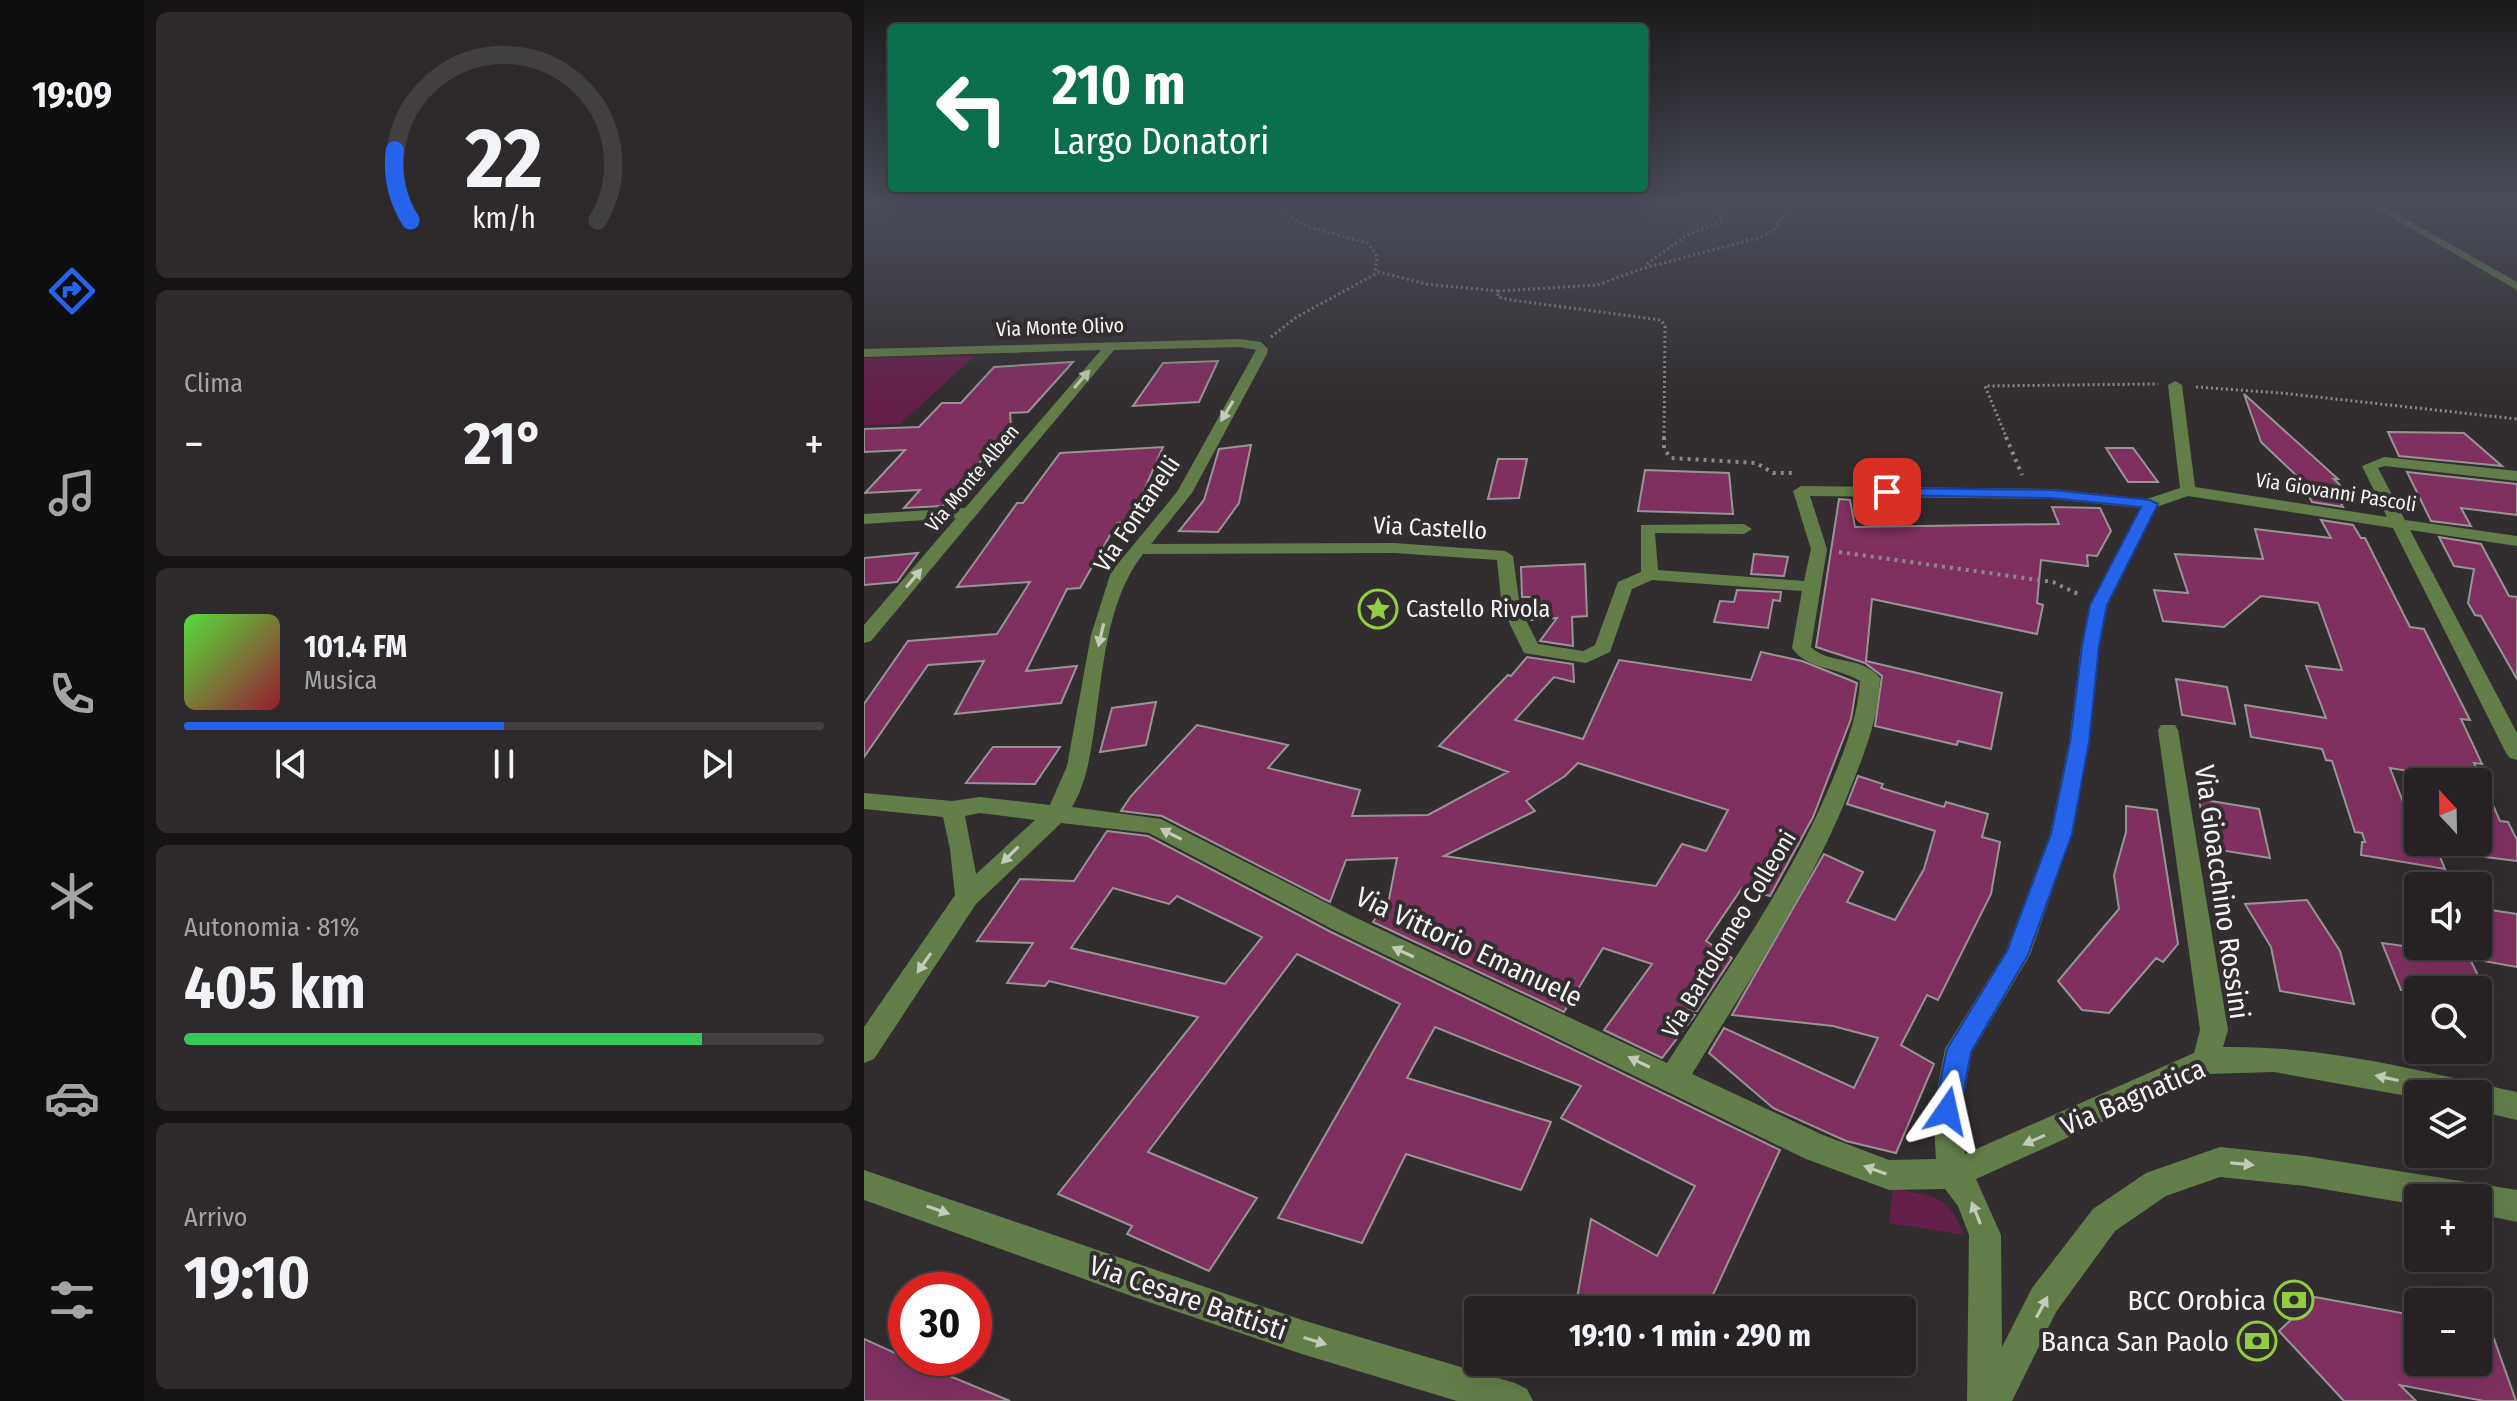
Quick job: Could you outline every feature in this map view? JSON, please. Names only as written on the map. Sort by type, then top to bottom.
[{"type":"street","points":[[2481,265],[2515,285]]},
{"type":"street","name":"Via Monte Olivo","points":[[864,353],[1257,345]]},
{"type":"street","name":"Via Fontanelli","points":[[1055,815],[1066,799],[1078,766],[1100,635],[1120,572],[1184,493],[1261,354],[1262,349],[1257,345]]},
{"type":"street","name":"Via Monte Alben","points":[[864,637],[1111,346]]},
{"type":"street","points":[[2175,385],[2188,491]]},
{"type":"street","points":[[2517,476],[2384,461],[2369,466],[2517,753]]},
{"type":"street","points":[[1799,482],[2051,494],[2150,504],[2099,605],[2090,646],[2079,742],[2061,834],[2017,955],[1959,1049],[1947,1111],[1952,1174],[1970,1196],[1985,1235],[1985,1401]]},
{"type":"street","name":"Via Bartolomeo Colleoni","points":[[1673,1079],[1804,870],[1842,784],[1870,707],[1870,678],[1852,667],[1810,657],[1801,648],[1819,549],[1799,482]]},
{"type":"street","name":"Via Giovanni Pascoli","points":[[2150,504],[2162,497],[2188,491],[2222,494],[2517,541]]},
{"type":"street","points":[[868,519],[968,513]]},
{"type":"street","points":[[1744,529],[1647,528],[1650,575],[1813,587]]},
{"type":"street","name":"Via Castello","points":[[1136,549],[1394,548],[1505,556],[1511,608],[1531,649],[1586,657],[1603,648],[1624,586],[1650,575]]},
{"type":"street","name":"Via Gioacchino Rossini","points":[[2168,730],[2214,1030],[2206,1061]]},
{"type":"street","name":"Via Vittorio Emanuele","points":[[864,801],[952,809],[980,805],[1153,825],[1341,922],[1817,1148],[1889,1175],[1952,1174]]},
{"type":"street","points":[[952,809],[962,849],[967,897]]},
{"type":"street","points":[[864,1050],[967,897],[1021,843],[1055,815]]},
{"type":"street","name":"Via Bagnatica","points":[[1952,1174],[2021,1146],[2206,1061],[2274,1059],[2404,1081]]},
{"type":"street","points":[[2492,1100],[2517,1106]]},
{"type":"street","points":[[1993,1401],[2044,1300],[2095,1231],[2104,1220],[2157,1184],[2220,1162],[2305,1171],[2404,1187]]},
{"type":"street","name":"Via Cesare Battisti","points":[[864,1185],[1302,1337],[1515,1401]]},
{"type":"street","points":[[2492,1202],[2517,1206]]},
{"type":"path","points":[[1375,272],[1376,265]]},
{"type":"path","points":[[1639,270],[1645,265]]},
{"type":"path","points":[[1257,345],[1287,327],[1295,318],[1375,272],[1459,290],[1498,291],[1597,285],[1656,265]]},
{"type":"path","points":[[1498,291],[1498,297],[1511,300],[1661,320],[1665,326],[1664,449],[1671,458],[1756,463],[1799,482]]},
{"type":"path","points":[[2008,478],[2024,479],[1985,386],[2141,382],[2281,393],[2517,419]]},
{"type":"path","points":[[1819,549],[2053,582],[2099,605]]},
{"type":"shaded area","points":[[975,356],[900,424],[864,425],[864,358]]},
{"type":"shaded area","points":[[1893,1189],[1938,1199],[1952,1212],[1964,1235],[1889,1223]]},
{"type":"building","points":[[1218,361],[1199,402],[1133,406],[1163,363]]},
{"type":"building","points":[[1073,362],[1028,412],[1010,413],[1011,426],[943,506],[904,508],[920,490],[865,493],[905,450],[864,452],[864,429],[919,427],[942,403],[961,403],[994,367]]},
{"type":"building","points":[[2244,394],[2338,479],[2334,479],[2340,485],[2331,485],[2343,507],[2312,502],[2299,478],[2261,442]]},
{"type":"building","points":[[2388,432],[2464,433],[2502,466],[2399,456]]},
{"type":"building","points":[[1251,445],[1239,503],[1218,532],[1179,531],[1204,500],[1219,449]]},
{"type":"building","points":[[1163,447],[1130,522],[1117,523],[1080,588],[1067,589],[1026,671],[1077,666],[1061,703],[955,714],[984,661],[928,665],[864,757],[864,704],[908,641],[997,634],[1030,582],[957,587],[1017,503],[1023,503],[1060,453]]},
{"type":"building","points":[[2106,448],[2133,448],[2158,482],[2128,482]]},
{"type":"building","points":[[1498,459],[1527,459],[1519,498],[1488,499]]},
{"type":"building","points":[[1645,470],[1729,473],[1733,514],[1638,511]]},
{"type":"building","points":[[2407,472],[2517,484],[2517,515],[2461,508],[2471,526],[2431,521]]},
{"type":"building","points":[[1839,499],[1850,500],[1855,527],[2059,524],[2052,507],[2100,508],[2111,531],[2097,556],[2087,555],[2088,566],[2041,560],[2037,603],[2043,605],[2037,634],[1872,599],[1866,661],[2002,693],[1991,749],[1958,741],[1957,745],[1875,726],[1882,676],[1865,663],[1816,647]]},
{"type":"building","points":[[2321,520],[2353,525],[2361,538],[2365,538],[2410,627],[2424,629],[2470,720],[2461,719],[2482,764],[2474,763],[2476,768],[2390,768],[2404,804],[2404,856],[2440,856],[2445,869],[2361,855],[2362,842],[2365,842],[2362,833],[2355,832],[2332,761],[2326,760],[2322,749],[2251,737],[2245,705],[2326,718],[2306,666],[2342,670],[2318,603],[2261,596],[2224,627],[2163,621],[2154,590],[2188,593],[2175,554],[2263,559],[2255,529],[2331,538]]},
{"type":"building","points":[[2439,537],[2481,544],[2509,596],[2517,597],[2517,679],[2481,616],[2475,615],[2468,603],[2474,569],[2454,566]]},
{"type":"building","points":[[918,553],[897,582],[864,585],[864,558]]},
{"type":"building","points":[[1754,554],[1788,557],[1784,576],[1751,574]]},
{"type":"building","points":[[1585,564],[1587,616],[1572,617],[1573,646],[1540,641],[1557,618],[1531,620],[1532,597],[1522,597],[1521,567]]},
{"type":"building","points":[[1737,590],[1781,592],[1780,601],[1773,600],[1768,628],[1714,622],[1720,601],[1734,602]]},
{"type":"building","points":[[1761,652],[1802,661],[1857,683],[1851,719],[1813,817],[1770,896],[1742,888],[1706,941],[1732,958],[1697,1011],[1684,1010],[1695,1015],[1662,1058],[1604,1030],[1652,964],[1603,948],[1564,1012],[1373,922],[1389,899],[1397,858],[1346,860],[1330,902],[1162,816],[1121,811],[1131,796],[1197,725],[1288,745],[1268,768],[1360,790],[1352,816],[1428,815],[1508,772],[1439,746],[1527,657],[1573,664],[1574,682],[1554,677],[1515,720],[1583,739],[1619,660],[1751,680]],"holes":[[[1578,763],[1728,810],[1706,851],[1682,844],[1656,886],[1444,856],[1535,811],[1526,801],[1565,776]]]},
{"type":"building","points":[[2176,679],[2227,687],[2235,724],[2182,715]]},
{"type":"building","points":[[1156,702],[1146,745],[1100,752],[1112,708]]},
{"type":"building","points":[[993,747],[1060,747],[1035,784],[966,783]]},
{"type":"building","points":[[1858,776],[1883,784],[1881,788],[1944,807],[1946,802],[1988,814],[1982,837],[2000,842],[1991,894],[1938,1000],[1927,995],[1901,1045],[1934,1064],[1896,1153],[1846,1141],[1773,1108],[1709,1053],[1724,1028],[1854,1088],[1878,1038],[1833,1026],[1732,1015],[1824,854],[1863,872],[1847,902],[1895,920],[1924,869],[1935,831],[1847,804]]},
{"type":"building","points":[[2199,799],[2259,809],[2270,858],[2207,848]]},
{"type":"building","points":[[2492,803],[2500,821],[2508,822],[2517,840],[2517,861],[2478,856],[2492,856]]},
{"type":"building","points":[[2126,806],[2157,810],[2178,944],[2163,962],[2156,958],[2109,1013],[2082,1010],[2058,981],[2119,909],[2114,875],[2126,832]]},
{"type":"building","points":[[1107,831],[1148,836],[1331,932],[1780,1150],[1712,1296],[1577,1296],[1591,1219],[1657,1256],[1695,1186],[1561,1118],[1581,1086],[1435,1027],[1407,1078],[1551,1122],[1521,1190],[1406,1154],[1362,1243],[1278,1218],[1400,1004],[1297,954],[1148,1152],[1257,1198],[1209,1271],[1127,1234],[1132,1226],[1058,1194],[1198,1017],[1049,981],[1045,986],[1007,983],[1033,943],[977,941],[1020,879],[1074,881]],"holes":[[[1113,888],[1169,904],[1177,896],[1262,937],[1225,984],[1071,948]]]},
{"type":"building","points":[[2307,900],[2340,951],[2354,1004],[2280,991],[2271,947],[2245,904]]},
{"type":"building","points":[[2492,910],[2517,914],[2517,967],[2478,960],[2492,960]]},
{"type":"building","points":[[2382,943],[2404,946],[2404,960],[2470,960],[2478,976],[2404,976],[2404,990],[2401,990]]},
{"type":"building","points":[[2315,1297],[2404,1313],[2404,1376],[2492,1376],[2492,1333],[2516,1401],[2484,1401],[2400,1385],[2416,1401],[2344,1401],[2279,1331]]},
{"type":"building","points":[[864,1339],[888,1350],[888,1376],[950,1376],[1010,1401],[864,1401]]},
{"type":"place","name":"Castello Rivola","points":[[1378,609]]},
{"type":"place","name":"BCC Orobica","points":[[2294,1300]]},
{"type":"place","name":"Banca San Paolo","points":[[2257,1341]]},
{"type":"route","points":[[1887,492],[2051,494],[2150,504],[2099,605],[2090,646],[2088,686],[2079,742],[2061,834],[2017,955],[1959,1049],[1947,1111]]}]
